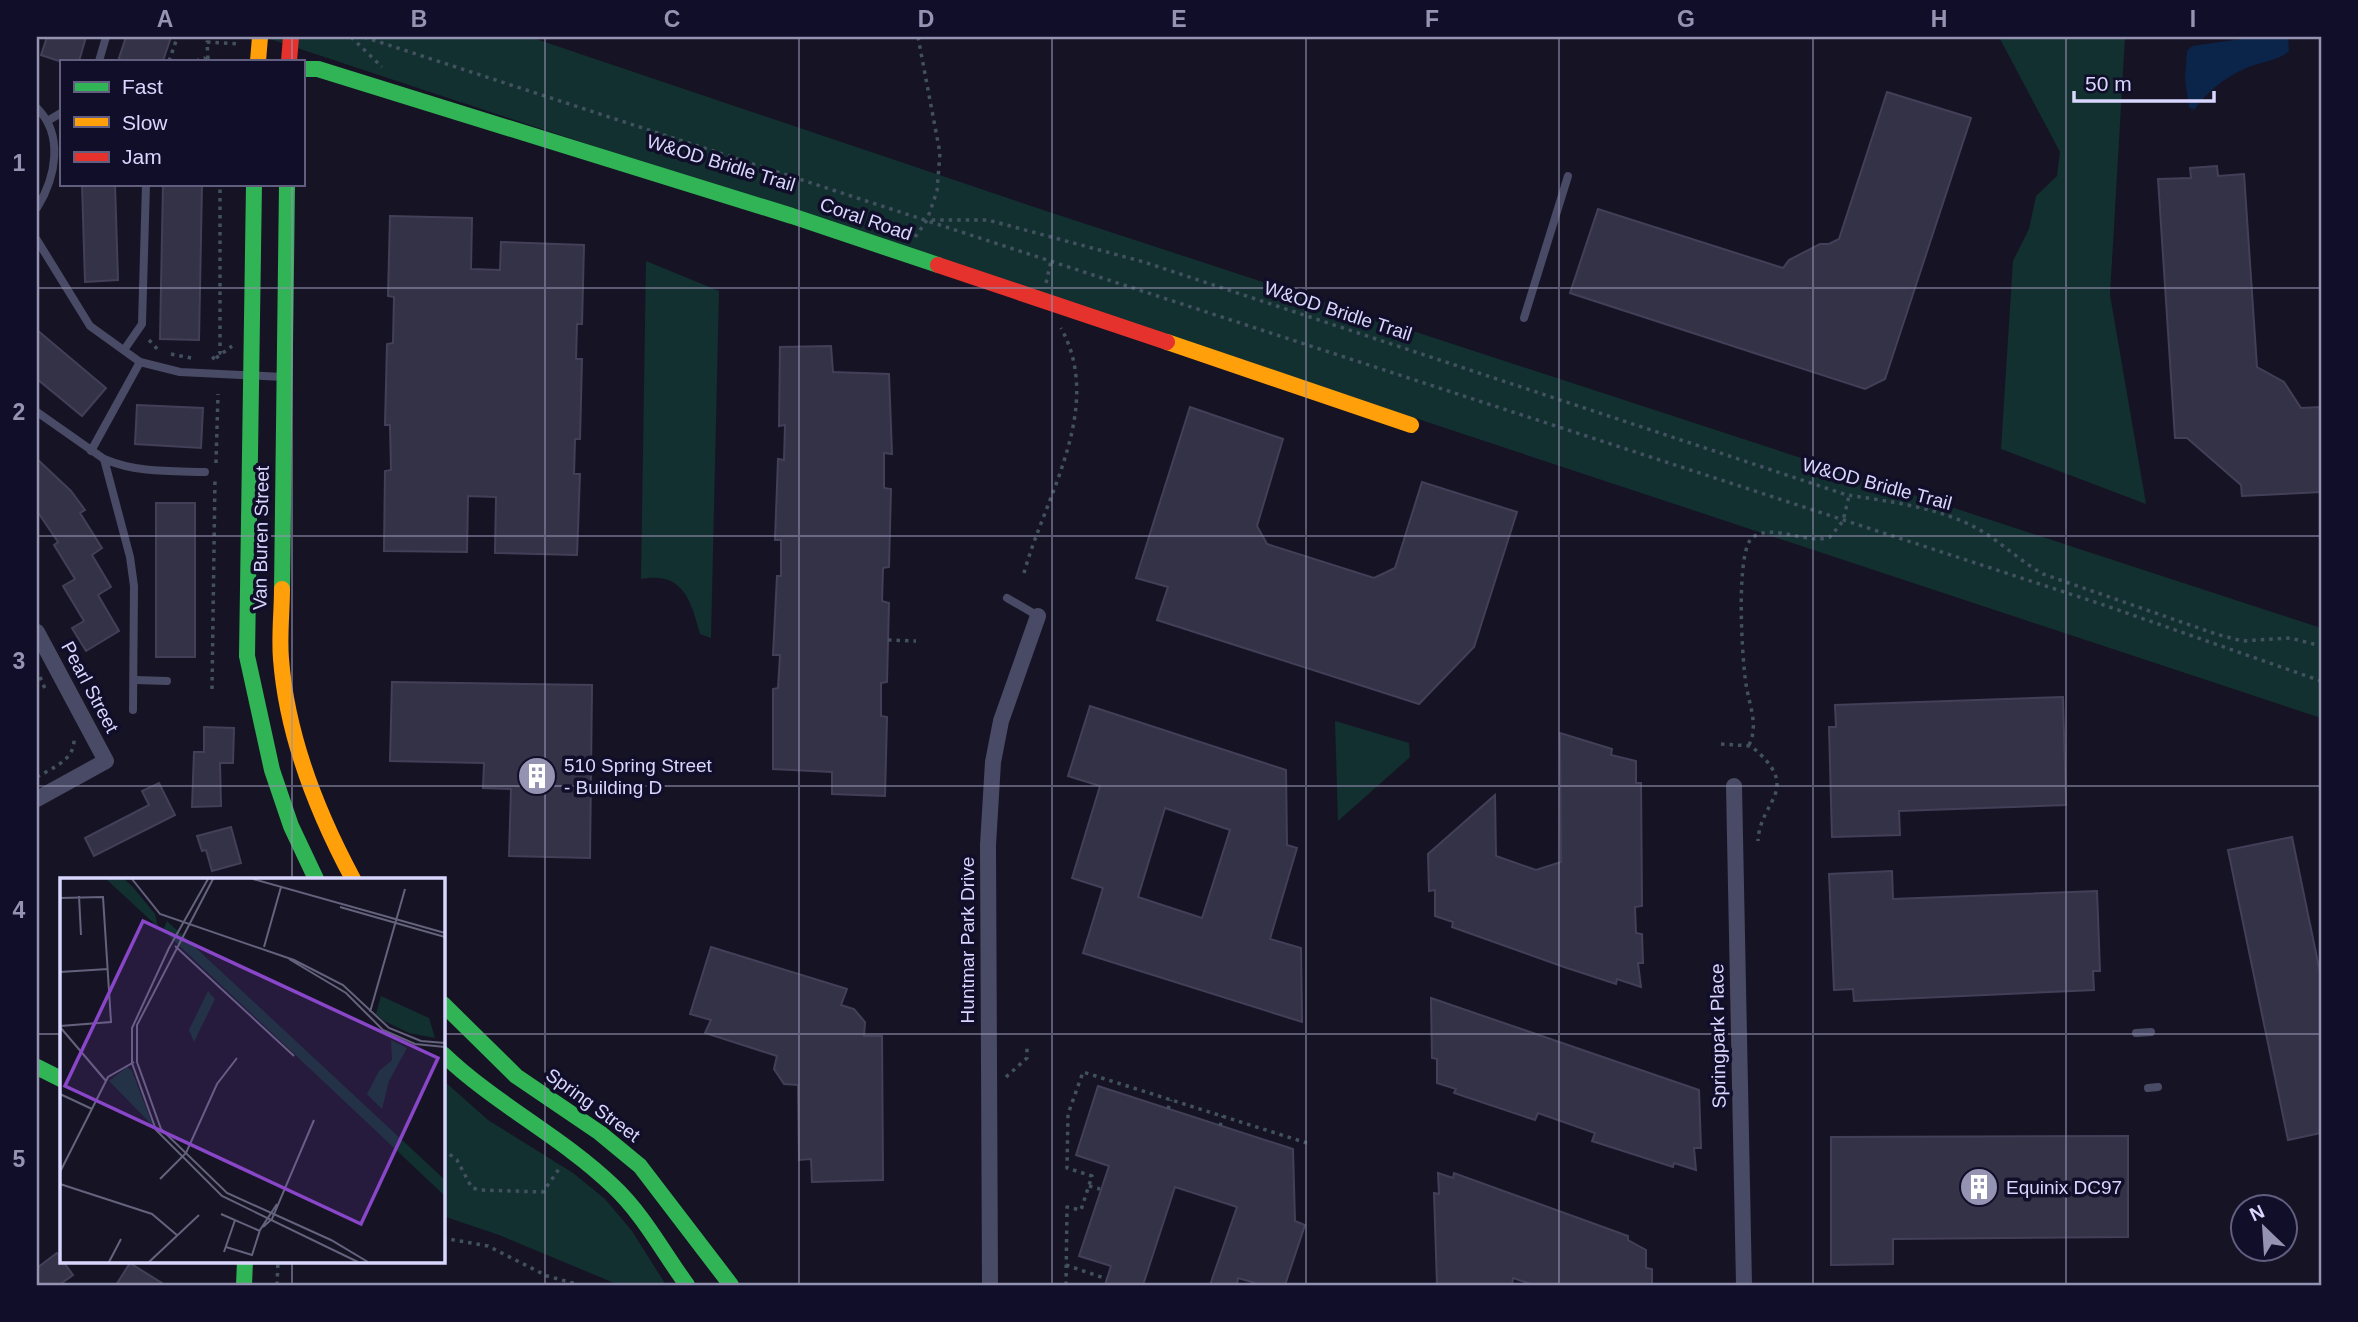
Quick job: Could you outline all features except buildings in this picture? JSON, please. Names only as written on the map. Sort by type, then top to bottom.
[{"type":"main road","points":[[258,60],[260,37]]},
{"type":"main road","points":[[289,60],[291,37]]},
{"type":"main road","name":"Coral Road","points":[[304,69],[318,69],[755,204],[1411,425]]},
{"type":"main road","name":"Van Buren Street","points":[[254,186],[247,656],[253,699],[272,772],[290,823],[316,878]]},
{"type":"main road","name":"Van Buren Street","points":[[287,186],[280,617],[286,702],[309,782],[325,824],[352,878]]},
{"type":"main road","name":"Spring Street","points":[[444,1005],[494,1057],[526,1084],[612,1141],[640,1166],[673,1205],[730,1285]]},
{"type":"main road","points":[[444,1055],[487,1095],[613,1187],[639,1216],[687,1285]]},
{"type":"main road","points":[[37,1067],[60,1078]]},
{"type":"main road","points":[[244,1285],[245,1262]]},
{"type":"street","name":"Huntmar Park Drive","points":[[987,1280],[988,845],[993,762],[1001,721],[1038,615]]},
{"type":"street","name":"Pearl Street","points":[[37,632],[106,761],[37,799]]},
{"type":"street","name":"Springpark Place","points":[[1734,786],[1744,1285]]},
{"type":"lane","points":[[99,60],[106,37]]},
{"type":"lane","points":[[37,108],[49,120],[59,143],[43,198],[37,208]]},
{"type":"lane","points":[[49,120],[60,114]]},
{"type":"lane","points":[[1524,318],[1568,176]]},
{"type":"lane","points":[[124,350],[142,324],[146,186]]},
{"type":"lane","points":[[37,240],[90,326],[140,362],[180,372],[284,377]]},
{"type":"lane","points":[[91,451],[140,362]]},
{"type":"lane","points":[[37,412],[91,451],[121,466],[148,471],[205,472]]},
{"type":"lane","points":[[104,459],[130,557],[135,618],[133,710]]},
{"type":"lane","points":[[1007,598],[1038,615]]},
{"type":"lane","points":[[135,680],[167,681]]},
{"type":"lane","points":[[2136,1033],[2151,1032]]},
{"type":"lane","points":[[2148,1088],[2158,1087]]},
{"type":"path","points":[[203,37],[209,48],[209,60]]},
{"type":"path","points":[[351,37],[380,66],[392,71]]},
{"type":"path","points":[[364,37],[2101,604],[2321,681]]},
{"type":"path","points":[[905,235],[915,238],[927,220],[937,191],[940,153],[919,37]]},
{"type":"path","points":[[169,60],[176,41]]},
{"type":"path","points":[[207,42],[240,44]]},
{"type":"path","points":[[204,359],[215,359],[220,353],[220,186]]},
{"type":"path","name":"W&OD Bridle Trail","points":[[927,220],[988,220],[1144,261],[1849,495],[1901,503],[1967,524],[1986,533],[2020,561],[2043,574],[2216,634],[2242,641],[2290,638],[2321,646]]},
{"type":"path","points":[[1024,573],[1069,445],[1078,393],[1074,363],[1064,332],[1045,301],[1046,279],[1051,261]]},
{"type":"path","points":[[149,340],[159,351],[193,358]]},
{"type":"path","points":[[212,690],[218,394]]},
{"type":"path","points":[[1749,746],[1755,725],[1746,684],[1742,646],[1744,549],[1754,536],[1766,532],[1822,540],[1838,531],[1849,495]]},
{"type":"path","points":[[888,640],[916,641]]},
{"type":"path","points":[[37,671],[47,691]]},
{"type":"path","points":[[37,777],[68,757],[75,747],[74,736]]},
{"type":"path","points":[[1721,744],[1749,746],[1765,757],[1776,780],[1777,792],[1771,809],[1758,824],[1758,841]]},
{"type":"path","points":[[1006,1077],[1027,1058],[1027,1047]]},
{"type":"path","points":[[1066,1285],[1067,1207],[1081,1210],[1092,1176],[1067,1168],[1068,1114],[1083,1072],[1307,1143]]},
{"type":"path","points":[[1168,1109],[1171,1100]]},
{"type":"path","points":[[1220,1126],[1223,1116]]},
{"type":"path","points":[[444,1150],[457,1160],[472,1188],[481,1190],[543,1192],[562,1164]]},
{"type":"path","points":[[1089,1186],[1100,1189]]},
{"type":"path","points":[[444,1238],[488,1246],[547,1276],[580,1285]]},
{"type":"path","points":[[277,1285],[278,1262]]},
{"type":"path","points":[[1066,1265],[1107,1279]]},
{"type":"green space","points":[[264,37],[530,37],[1043,210],[2321,628],[2321,718]]},
{"type":"green space","points":[[1999,37],[2125,37],[2110,295],[2146,504],[2001,449],[2013,261],[2029,229],[2036,196],[2057,176],[2060,152]]},
{"type":"green space","points":[[646,261],[719,291],[711,638],[700,634],[693,610],[676,584],[667,579],[641,579]]},
{"type":"green space","points":[[1335,721],[1409,743],[1410,757],[1338,821]]},
{"type":"green space","points":[[444,1081],[488,1120],[573,1173],[605,1199],[632,1231],[666,1285],[619,1285],[499,1235],[444,1216]]},
{"type":"water","points":[[2256,37],[2288,37],[2289,51],[2236,73],[2210,91],[2194,110],[2189,107],[2185,79],[2187,51],[2192,46]]},
{"type":"traffic: fast","points":[[304,69],[318,69],[792,216],[938,265]]},
{"type":"traffic: fast","points":[[254,186],[247,656],[272,770],[291,826],[316,878]]},
{"type":"traffic: fast","points":[[282,589],[287,186]]},
{"type":"traffic: fast","points":[[444,1005],[516,1076],[600,1133],[640,1166],[731,1285]]},
{"type":"traffic: fast","points":[[444,1055],[484,1089],[572,1151],[613,1186],[643,1221],[687,1285]]},
{"type":"traffic: fast","points":[[37,1067],[60,1078]]},
{"type":"traffic: fast","points":[[244,1285],[245,1262]]},
{"type":"traffic: slow","points":[[258,60],[260,37]]},
{"type":"traffic: slow","points":[[1167,342],[1411,425]]},
{"type":"traffic: slow","points":[[282,589],[280,650],[284,688],[297,745],[327,827],[352,878]]},
{"type":"traffic: jam","points":[[289,60],[291,37]]},
{"type":"traffic: jam","points":[[938,265],[1167,342]]},
{"type":"place","name":"510 Spring Street - Building D","points":[[537,776]]},
{"type":"place","name":"Equinix DC97","points":[[1979,1187]]}]
